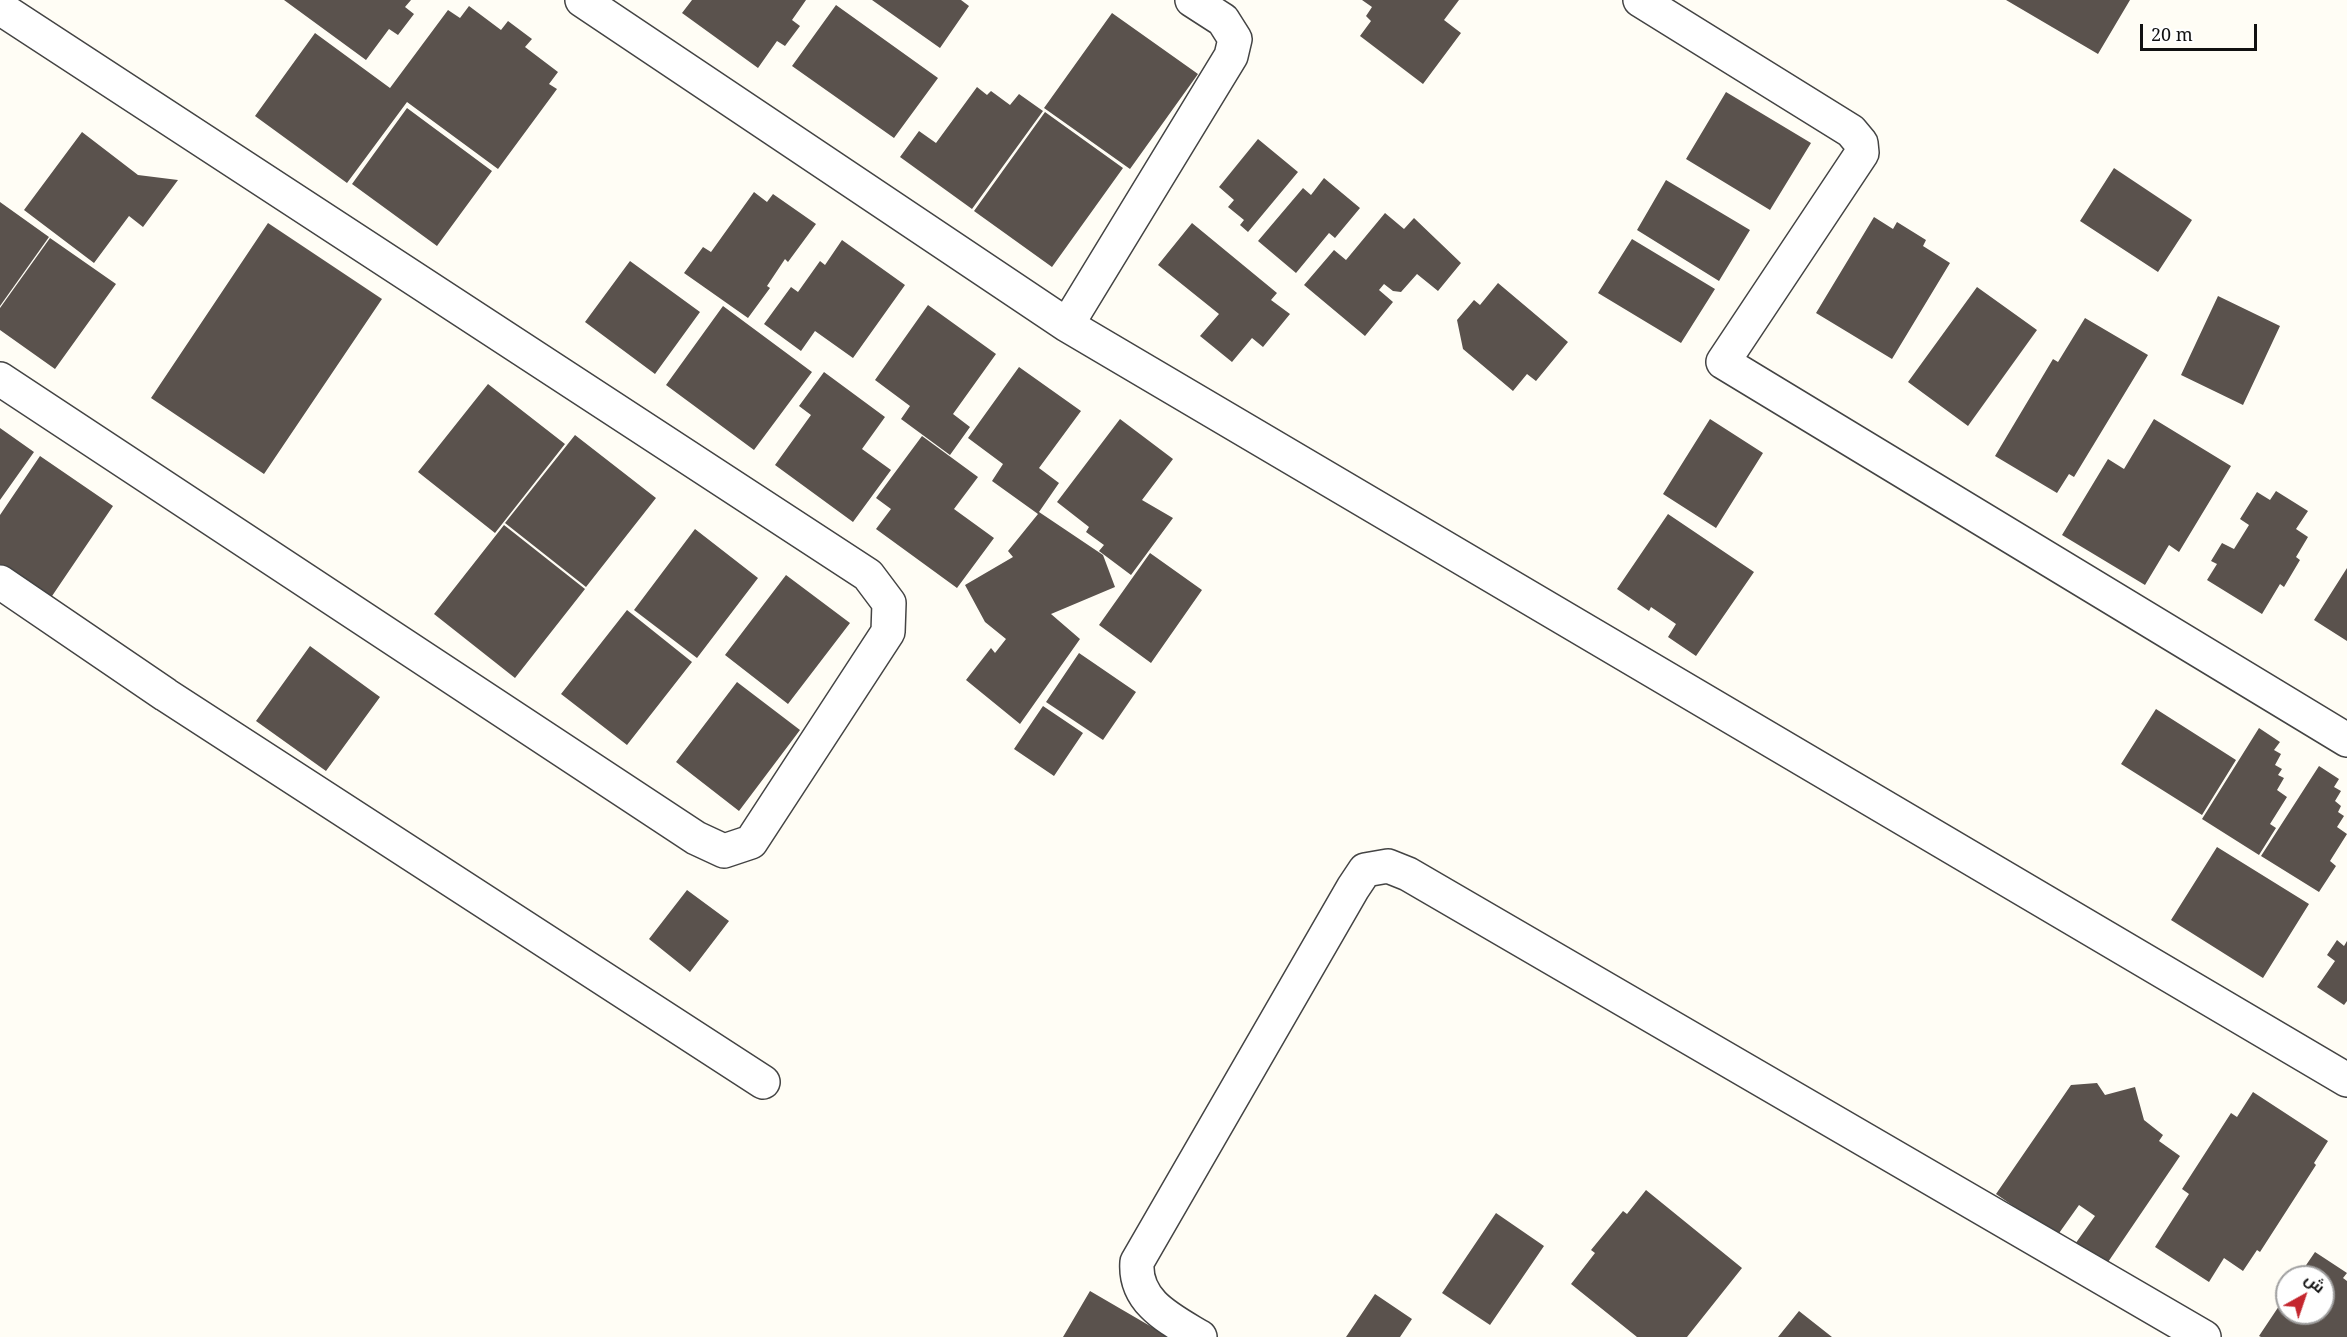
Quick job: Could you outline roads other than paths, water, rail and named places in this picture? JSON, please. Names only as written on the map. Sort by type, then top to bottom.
[{"type":"street","points":[[582,0],[1067,325],[2347,1080]]},
{"type":"street","points":[[1067,325],[1231,56],[1235,39],[1222,20],[1192,0]]},
{"type":"street","points":[[1640,0],[1851,131],[1861,143],[1862,153],[1723,362],[2347,740]]},
{"type":"street","points":[[0,8],[867,575],[890,603],[888,632],[751,842],[724,850],[686,831],[0,380]]},
{"type":"street","points":[[0,582],[166,695],[763,1082]]},
{"type":"street","points":[[1200,1337],[1161,1313],[1143,1293],[1136,1278],[1137,1262],[1353,888],[1365,870],[1388,866],[1408,874],[2205,1337]]}]
